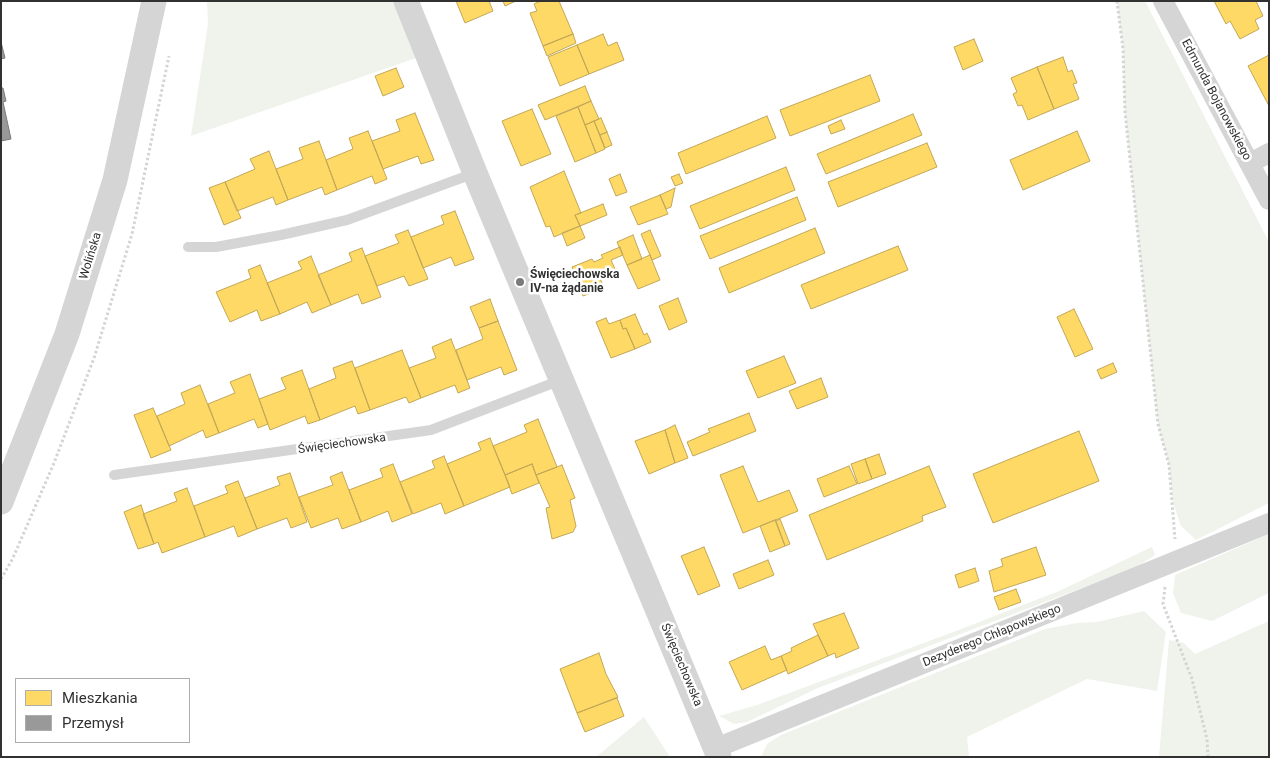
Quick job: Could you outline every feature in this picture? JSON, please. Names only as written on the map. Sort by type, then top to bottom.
[{"type":"street","name":"Wolińska","points":[[1,502],[67,334],[115,180],[154,1]]},
{"type":"street","name":"Święciechowska","points":[[406,1],[475,173],[718,752]]},
{"type":"street","name":"Edmunda Bojanowskiego","points":[[1163,1],[1269,200]]},
{"type":"street","points":[[1250,162],[1269,153]]},
{"type":"street","name":"Dezyderego Chłapowskiego","points":[[718,752],[1269,523]]},
{"type":"lane","points":[[188,247],[216,247],[347,220],[475,173]]},
{"type":"lane","name":"Święciechowska","points":[[114,475],[431,430],[562,380]]},
{"type":"path","points":[[1117,1],[1123,49],[1125,112],[1158,424],[1169,465],[1176,544],[1163,604],[1192,679],[1207,739],[1208,757]]},
{"type":"shaded area","points":[[207,1],[396,1],[419,57],[191,136],[208,24]]},
{"type":"shaded area","points":[[1117,1],[1145,1],[1269,242],[1269,503],[1196,540],[1181,526],[1173,503],[1169,465],[1158,424],[1125,112],[1123,49]]},
{"type":"shaded area","points":[[1269,534],[1269,593],[1212,621],[1181,613],[1173,593],[1175,575]]},
{"type":"shaded area","points":[[1152,547],[1155,555],[1135,568],[818,688],[747,722],[734,724],[719,716],[757,705],[1059,591]]},
{"type":"shaded area","points":[[1144,611],[1166,632],[1157,691],[1087,679],[967,737],[969,757],[761,757],[767,744],[781,735],[1045,629],[1077,623],[1097,622]]},
{"type":"shaded area","points":[[1269,621],[1269,757],[1159,757],[1169,640],[1184,643],[1195,654]]},
{"type":"shaded area","points":[[644,717],[670,757],[596,757]]},
{"type":"building: Mieszkania","points":[[456,1],[489,1],[493,11],[465,23]]},
{"type":"building: Mieszkania","points":[[503,1],[516,1],[505,6]]},
{"type":"building: Mieszkania","points":[[541,1],[559,1],[573,34],[543,46],[530,13],[537,11],[534,4]]},
{"type":"building: Mieszkania","points":[[1214,1],[1256,1],[1263,16],[1255,20],[1259,29],[1240,39],[1230,21],[1226,24]]},
{"type":"building: Mieszkania","points":[[573,34],[576,43],[547,56],[543,46]]},
{"type":"building: Mieszkania","points":[[603,34],[608,46],[617,42],[624,60],[589,74],[577,45]]},
{"type":"building: Mieszkania","points":[[974,39],[983,61],[963,70],[954,47]]},
{"type":"building: Mieszkania","points":[[577,45],[589,74],[560,86],[548,57]]},
{"type":"building: Mieszkania","points":[[1269,55],[1269,106],[1248,66]]},
{"type":"building: Mieszkania","points":[[1063,57],[1068,72],[1072,70],[1077,83],[1073,84],[1079,99],[1054,109],[1037,67]]},
{"type":"building: Mieszkania","points":[[1037,67],[1054,109],[1028,120],[1022,105],[1018,106],[1013,94],[1017,92],[1011,78]]},
{"type":"building: Mieszkania","points":[[396,68],[404,87],[383,96],[375,76]]},
{"type":"building: Mieszkania","points":[[870,75],[880,101],[790,136],[780,110]]},
{"type":"building: Mieszkania","points":[[585,86],[591,101],[545,120],[538,105]]},
{"type":"building: Mieszkania","points":[[591,101],[599,119],[585,125],[578,107]]},
{"type":"building: Mieszkania","points":[[578,107],[596,153],[575,162],[556,116]]},
{"type":"building: Mieszkania","points":[[532,109],[551,154],[521,166],[502,121]]},
{"type":"building: Mieszkania","points":[[415,113],[434,160],[421,164],[418,156],[383,169],[372,141],[400,131],[396,120]]},
{"type":"building: Mieszkania","points":[[913,114],[922,135],[826,174],[817,154]]},
{"type":"building: Mieszkania","points":[[767,116],[776,138],[686,174],[678,153]]},
{"type":"building: Mieszkania","points":[[601,118],[607,132],[600,135],[594,121]]},
{"type":"building: Mieszkania","points":[[841,120],[845,129],[831,134],[828,126]]},
{"type":"building: Mieszkania","points":[[594,121],[605,149],[596,153],[585,125]]},
{"type":"building: Mieszkania","points":[[368,131],[387,179],[375,184],[372,176],[337,190],[326,160],[353,149],[349,138]]},
{"type":"building: Mieszkania","points":[[1077,131],[1090,161],[1023,190],[1010,160]]},
{"type":"building: Mieszkania","points":[[607,132],[612,145],[605,148],[600,135]]},
{"type":"building: Mieszkania","points":[[319,141],[337,190],[325,195],[322,187],[288,200],[276,169],[303,159],[299,148]]},
{"type":"building: Mieszkania","points":[[927,143],[937,167],[838,207],[828,182]]},
{"type":"building: Mieszkania","points":[[269,151],[288,200],[276,205],[273,197],[237,211],[225,182],[255,169],[250,159]]},
{"type":"building: Mieszkania","points":[[786,167],[795,190],[700,229],[690,206]]},
{"type":"building: Mieszkania","points":[[564,171],[581,213],[575,215],[580,226],[554,237],[550,226],[546,227],[530,187]]},
{"type":"building: Mieszkania","points":[[620,174],[627,192],[616,196],[609,179]]},
{"type":"building: Mieszkania","points":[[679,174],[683,183],[675,186],[671,177]]},
{"type":"building: Mieszkania","points":[[225,182],[241,218],[224,225],[209,188]]},
{"type":"building: Mieszkania","points":[[675,188],[671,207],[666,209],[660,195]]},
{"type":"building: Mieszkania","points":[[660,195],[668,214],[638,225],[630,207]]},
{"type":"building: Mieszkania","points":[[797,197],[806,220],[710,259],[700,236]]},
{"type":"building: Mieszkania","points":[[603,204],[607,215],[580,226],[575,215]]},
{"type":"building: Mieszkania","points":[[455,211],[474,259],[455,266],[451,257],[423,268],[411,237],[444,224],[441,216]]},
{"type":"building: Mieszkania","points":[[580,226],[585,238],[567,246],[562,233]]},
{"type":"building: Mieszkania","points":[[815,228],[825,253],[729,293],[719,268]]},
{"type":"building: Mieszkania","points":[[408,230],[428,279],[409,286],[404,276],[377,286],[365,256],[399,243],[395,235]]},
{"type":"building: Mieszkania","points":[[650,230],[661,256],[652,260],[641,234]]},
{"type":"building: Mieszkania","points":[[633,235],[642,259],[627,265],[617,242]]},
{"type":"building: Mieszkania","points":[[898,246],[908,270],[811,309],[801,285]]},
{"type":"building: Mieszkania","points":[[620,247],[623,255],[611,260],[615,269],[612,270],[613,273],[600,278],[604,288],[583,296],[572,267],[592,259],[594,262],[603,258],[601,255]]},
{"type":"building: Mieszkania","points":[[362,248],[381,297],[362,304],[358,294],[331,305],[318,275],[352,261],[349,253]]},
{"type":"building: Mieszkania","points":[[650,255],[660,280],[638,289],[627,265]]},
{"type":"building: Mieszkania","points":[[311,256],[331,305],[312,313],[307,302],[280,314],[267,283],[302,269],[298,262]]},
{"type":"building: Mieszkania","points":[[260,265],[280,314],[261,321],[257,310],[230,322],[216,292],[251,278],[248,270]]},
{"type":"building: Mieszkania","points":[[678,298],[687,322],[669,330],[659,306]]},
{"type":"building: Mieszkania","points":[[490,299],[498,321],[479,328],[470,307]]},
{"type":"building: Mieszkania","points":[[1074,309],[1093,349],[1075,357],[1057,317]]},
{"type":"building: Mieszkania","points":[[635,314],[644,335],[647,333],[651,342],[635,349],[626,328],[623,329],[620,320]]},
{"type":"building: Mieszkania","points":[[606,318],[609,324],[620,320],[623,329],[626,328],[635,349],[611,358],[596,322]]},
{"type":"building: Mieszkania","points":[[498,321],[517,370],[504,375],[501,367],[467,380],[456,350],[483,339],[479,328]]},
{"type":"building: Mieszkania","points":[[451,339],[470,388],[458,393],[455,385],[421,398],[409,368],[436,358],[432,347]]},
{"type":"building: Mieszkania","points":[[402,350],[421,398],[409,403],[406,397],[370,410],[355,368]]},
{"type":"building: Mieszkania","points":[[784,356],[796,383],[758,398],[746,371]]},
{"type":"building: Mieszkania","points":[[352,361],[370,410],[358,414],[355,406],[320,420],[309,389],[336,378],[333,368]]},
{"type":"building: Mieszkania","points":[[1113,363],[1117,372],[1101,379],[1097,370]]},
{"type":"building: Mieszkania","points":[[302,370],[320,420],[308,424],[305,416],[270,430],[259,399],[286,389],[281,378]]},
{"type":"building: Mieszkania","points":[[250,374],[268,424],[258,428],[254,419],[219,433],[208,404],[235,393],[230,382]]},
{"type":"building: Mieszkania","points":[[821,378],[828,397],[797,409],[789,391]]},
{"type":"building: Mieszkania","points":[[200,385],[219,433],[206,438],[203,430],[169,446],[157,416],[185,404],[181,393]]},
{"type":"building: Mieszkania","points":[[153,408],[171,450],[151,458],[134,415]]},
{"type":"building: Mieszkania","points":[[749,413],[756,431],[693,456],[687,442],[710,432],[708,429]]},
{"type":"building: Mieszkania","points":[[538,419],[557,467],[536,475],[532,464],[505,475],[493,446],[527,432],[524,425]]},
{"type":"building: Mieszkania","points":[[675,425],[688,458],[675,463],[665,430]]},
{"type":"building: Mieszkania","points":[[665,430],[675,463],[649,474],[635,441]]},
{"type":"building: Mieszkania","points":[[1079,431],[1099,481],[993,523],[973,474]]},
{"type":"building: Mieszkania","points":[[490,438],[510,487],[464,506],[447,464],[481,450],[478,443]]},
{"type":"building: Mieszkania","points":[[879,454],[886,474],[872,479],[865,459]]},
{"type":"building: Mieszkania","points":[[444,456],[464,506],[445,514],[441,503],[413,514],[400,482],[435,468],[432,461]]},
{"type":"building: Mieszkania","points":[[865,459],[872,479],[858,484],[851,464]]},
{"type":"building: Mieszkania","points":[[393,464],[412,514],[392,522],[388,511],[361,522],[349,490],[383,477],[380,469]]},
{"type":"building: Mieszkania","points":[[532,464],[539,483],[512,494],[505,475]]},
{"type":"building: Mieszkania","points":[[562,465],[575,498],[570,500],[576,526],[573,532],[552,539],[546,508],[550,507],[536,475]]},
{"type":"building: Mieszkania","points":[[743,466],[758,502],[789,490],[798,511],[743,533],[720,475]]},
{"type":"building: Mieszkania","points":[[849,466],[857,484],[824,497],[817,479]]},
{"type":"building: Mieszkania","points":[[929,466],[946,507],[922,516],[923,521],[827,560],[809,515]]},
{"type":"building: Mieszkania","points":[[342,472],[361,522],[342,529],[338,518],[311,528],[299,497],[333,485],[330,477]]},
{"type":"building: Mieszkania","points":[[290,473],[307,522],[291,528],[287,518],[257,529],[245,498],[280,485],[277,477]]},
{"type":"building: Mieszkania","points":[[238,481],[257,529],[238,537],[234,526],[205,537],[194,506],[228,493],[225,486]]},
{"type":"building: Mieszkania","points":[[187,488],[205,537],[162,553],[158,542],[154,544],[143,514],[177,501],[174,493]]},
{"type":"building: Mieszkania","points":[[141,505],[154,544],[138,549],[124,512]]},
{"type":"building: Mieszkania","points":[[780,519],[790,544],[785,546],[776,521]]},
{"type":"building: Mieszkania","points":[[775,520],[785,546],[770,552],[760,526]]},
{"type":"building: Mieszkania","points":[[704,547],[720,586],[698,595],[681,556]]},
{"type":"building: Mieszkania","points":[[1036,547],[1046,575],[994,592],[989,571],[1003,566],[1001,559]]},
{"type":"building: Mieszkania","points":[[768,560],[774,575],[739,589],[733,574]]},
{"type":"building: Mieszkania","points":[[975,568],[979,581],[959,588],[955,575]]},
{"type":"building: Mieszkania","points":[[1016,589],[1021,602],[999,610],[994,597]]},
{"type":"building: Mieszkania","points":[[844,613],[859,648],[836,658],[835,653],[828,656],[813,624]]},
{"type":"building: Mieszkania","points":[[818,635],[828,656],[788,674],[781,656],[792,651],[791,648]]},
{"type":"building: Mieszkania","points":[[765,646],[771,660],[781,656],[787,670],[742,690],[729,662]]},
{"type":"building: Mieszkania","points":[[599,653],[606,674],[618,697],[577,713],[560,669]]},
{"type":"building: Mieszkania","points":[[617,698],[624,716],[585,732],[577,713]]},
{"type":"building: Przemysł","points":[[1,42],[5,58],[1,59]]},
{"type":"building: Przemysł","points":[[1,88],[3,88],[6,101],[3,102],[11,139],[1,141]]},
{"type":"place","name":"Święciechowska IV-na żądanie","points":[[520,282]]}]
